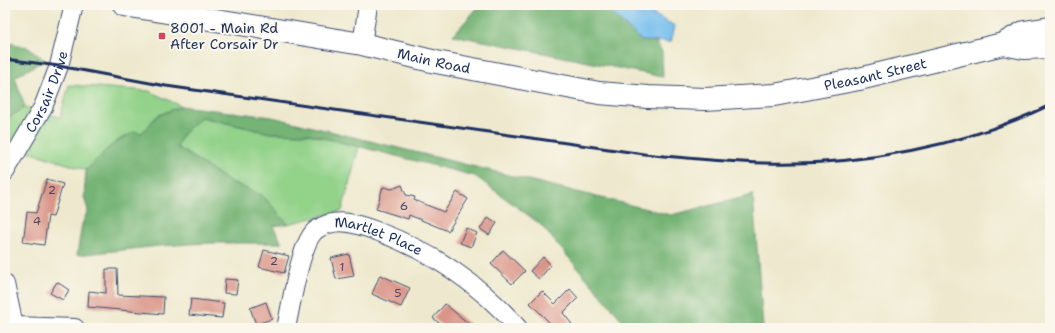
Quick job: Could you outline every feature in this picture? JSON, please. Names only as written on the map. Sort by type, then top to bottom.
[{"type":"main road","name":"Main Road","points":[[124,5],[168,9],[362,44],[436,62],[599,93],[648,97],[705,99],[746,97]]},
{"type":"main road","name":"Pleasant Street","points":[[746,97],[774,95],[859,79],[1003,44],[1024,32],[1050,28]]},
{"type":"main road","name":"Pleasant Street","points":[[1003,44],[1024,48],[1050,47]]},
{"type":"street","name":"Corsair Drive","points":[[5,172],[43,107],[59,66],[74,5]]},
{"type":"street","points":[[362,44],[368,5]]},
{"type":"street","name":"Martlet Place","points":[[286,328],[300,261],[306,243],[316,230],[334,222],[354,223],[397,239],[439,261],[474,286],[518,328]]},
{"type":"street","points":[[5,284],[10,326],[75,328]]},
{"type":"green space","points":[[480,5],[606,5],[609,11],[642,41],[656,42],[662,52],[663,77],[453,35]]},
{"type":"green space","points":[[5,42],[27,47],[45,60],[15,77],[25,107],[5,120]]},
{"type":"green space","points":[[69,85],[149,91],[181,106],[157,116],[142,133],[106,150],[86,170],[20,149],[5,149],[5,120],[25,107],[60,117]]},
{"type":"green space","points":[[181,106],[272,117],[671,215],[753,195],[763,328],[629,328],[540,224],[475,176],[309,134],[270,133],[201,117],[183,134],[177,147],[227,180],[263,196],[288,224],[273,226],[282,243],[208,243],[159,246],[77,255],[82,224],[88,210],[84,197],[86,170],[117,141],[134,132],[142,133],[157,116]]},
{"type":"green space","points":[[201,117],[270,133],[309,134],[359,147],[342,211],[288,224],[263,196],[227,180],[177,147],[183,134]]},
{"type":"water","points":[[606,5],[642,5],[645,10],[675,26],[671,42],[642,41],[609,11]]},
{"type":"building","points":[[47,179],[63,184],[53,217],[48,216],[44,245],[23,242],[27,212],[36,213]]},
{"type":"building","points":[[402,185],[406,195],[415,197],[414,200],[444,212],[457,192],[468,199],[448,231],[409,215],[408,219],[376,209],[383,187],[392,189]]},
{"type":"building","points":[[488,217],[497,223],[489,235],[480,229]]},
{"type":"building","points":[[466,228],[477,233],[471,247],[460,243]]},
{"type":"building","points":[[264,250],[289,256],[284,273],[259,267]]},
{"type":"building","points":[[503,250],[525,271],[512,284],[491,264]]},
{"type":"building","points":[[349,254],[354,276],[336,279],[331,258]]},
{"type":"building","points":[[543,257],[551,265],[539,279],[530,271]]},
{"type":"building","points":[[106,269],[117,269],[118,295],[164,297],[163,314],[88,307],[89,291],[106,293]]},
{"type":"building","points":[[380,275],[410,288],[401,307],[372,294]]},
{"type":"building","points":[[225,279],[238,280],[236,294],[224,293]]},
{"type":"building","points":[[57,282],[69,290],[63,300],[50,293]]},
{"type":"building","points":[[570,289],[578,298],[563,313],[575,328],[555,328],[530,303],[542,291],[555,304]]},
{"type":"building","points":[[191,299],[224,303],[222,318],[189,315]]},
{"type":"building","points":[[266,302],[272,319],[256,324],[250,308]]},
{"type":"building","points":[[445,304],[474,328],[445,328],[433,318]]},
{"type":"railway","points":[[5,59],[59,66],[166,86],[644,154],[704,160],[765,163],[837,161],[874,157],[911,150],[983,132],[1050,105]]},
{"type":"place","name":"8001 - Main Rd After Corsair Dr","points":[[162,36]]}]
